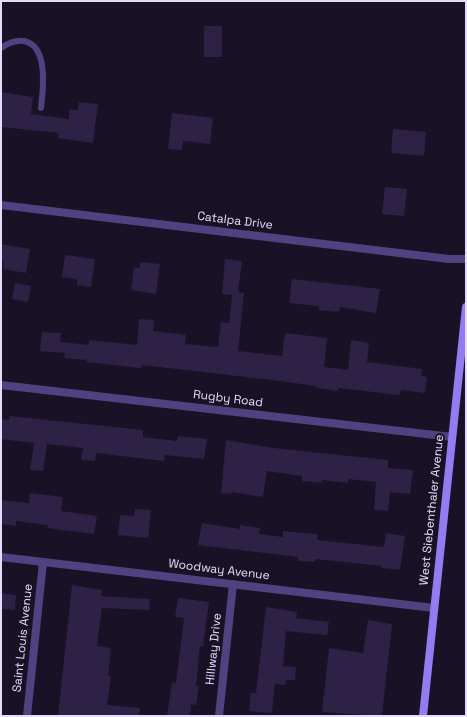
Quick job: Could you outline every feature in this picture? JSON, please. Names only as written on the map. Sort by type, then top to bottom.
[{"type":"main road","name":"West Siebenthaler Avenue","points":[[423,716],[466,307]]},
{"type":"street","name":"Catalpa Drive","points":[[1,205],[449,259],[466,259]]},
{"type":"street","name":"Rugby Road","points":[[1,385],[452,437]]},
{"type":"street","name":"Woodway Avenue","points":[[1,557],[434,608]]},
{"type":"street","name":"Saint Louis Avenue","points":[[27,716],[43,562]]},
{"type":"street","name":"Hillway Drive","points":[[219,716],[233,584]]},
{"type":"lane","points":[[1,48],[9,43],[19,40],[28,42],[36,49],[41,60],[44,83],[41,108]]},
{"type":"building","points":[[204,26],[222,26],[222,57],[204,57]]},
{"type":"building","points":[[1,92],[33,97],[31,114],[69,119],[69,109],[78,110],[79,102],[98,104],[93,143],[58,138],[59,133],[1,127]]},
{"type":"building","points":[[172,113],[213,118],[210,144],[183,141],[182,150],[168,149]]},
{"type":"building","points":[[393,129],[426,132],[424,156],[391,153]]},
{"type":"building","points":[[385,187],[407,189],[404,216],[382,214]]},
{"type":"building","points":[[1,244],[30,249],[26,273],[3,269],[4,261],[1,260]]},
{"type":"building","points":[[65,255],[95,259],[91,287],[77,285],[77,279],[62,277]]},
{"type":"building","points":[[225,259],[242,261],[238,292],[244,293],[238,351],[282,356],[285,333],[327,338],[324,367],[348,370],[351,340],[369,343],[367,362],[422,369],[421,376],[427,377],[425,393],[401,390],[400,395],[338,388],[338,391],[316,388],[316,386],[272,380],[142,365],[141,368],[87,362],[87,360],[64,358],[65,353],[40,351],[42,332],[61,333],[60,342],[89,345],[89,340],[137,345],[139,319],[154,320],[153,331],[186,335],[185,344],[218,347],[221,322],[229,323],[232,295],[222,294]]},
{"type":"building","points":[[141,262],[160,264],[156,294],[131,290],[134,267],[139,268]]},
{"type":"building","points":[[292,279],[380,289],[376,313],[340,307],[339,312],[319,310],[319,306],[289,303]]},
{"type":"building","points":[[15,283],[31,286],[28,302],[12,299]]},
{"type":"building","points":[[10,416],[143,430],[143,437],[177,441],[178,436],[207,439],[204,459],[165,455],[164,461],[96,453],[95,461],[81,460],[83,448],[47,444],[43,471],[30,470],[34,443],[1,439],[1,419],[9,420]]},
{"type":"building","points":[[226,440],[274,448],[388,460],[388,468],[413,470],[410,494],[390,492],[388,511],[374,510],[376,482],[348,479],[348,483],[322,480],[322,483],[302,481],[302,476],[267,471],[263,497],[232,492],[232,494],[221,493]]},
{"type":"building","points":[[30,493],[63,497],[61,511],[97,516],[94,534],[47,528],[48,525],[16,521],[16,526],[1,524],[1,500],[29,503]]},
{"type":"building","points":[[135,509],[151,510],[148,538],[118,535],[120,515],[134,516]]},
{"type":"building","points":[[202,523],[240,529],[240,525],[260,528],[259,534],[283,537],[283,531],[317,534],[317,540],[384,547],[386,533],[405,536],[400,570],[381,568],[382,566],[315,559],[315,562],[298,561],[298,557],[198,545]]},
{"type":"building","points":[[72,585],[102,590],[101,596],[150,599],[149,610],[102,608],[97,646],[111,648],[108,675],[111,676],[107,705],[140,708],[139,716],[58,716]]},
{"type":"building","points":[[1,593],[16,595],[15,610],[1,609]]},
{"type":"building","points":[[178,598],[209,602],[203,647],[200,646],[196,686],[199,686],[196,705],[191,704],[190,716],[167,716],[172,682],[176,683],[184,618],[175,617]]},
{"type":"building","points":[[266,607],[297,612],[296,618],[329,622],[327,635],[286,631],[283,666],[296,667],[295,680],[286,680],[285,685],[275,684],[272,713],[249,711],[251,693],[256,693]]},
{"type":"building","points":[[368,620],[392,624],[382,716],[322,712],[329,648],[363,653]]}]
